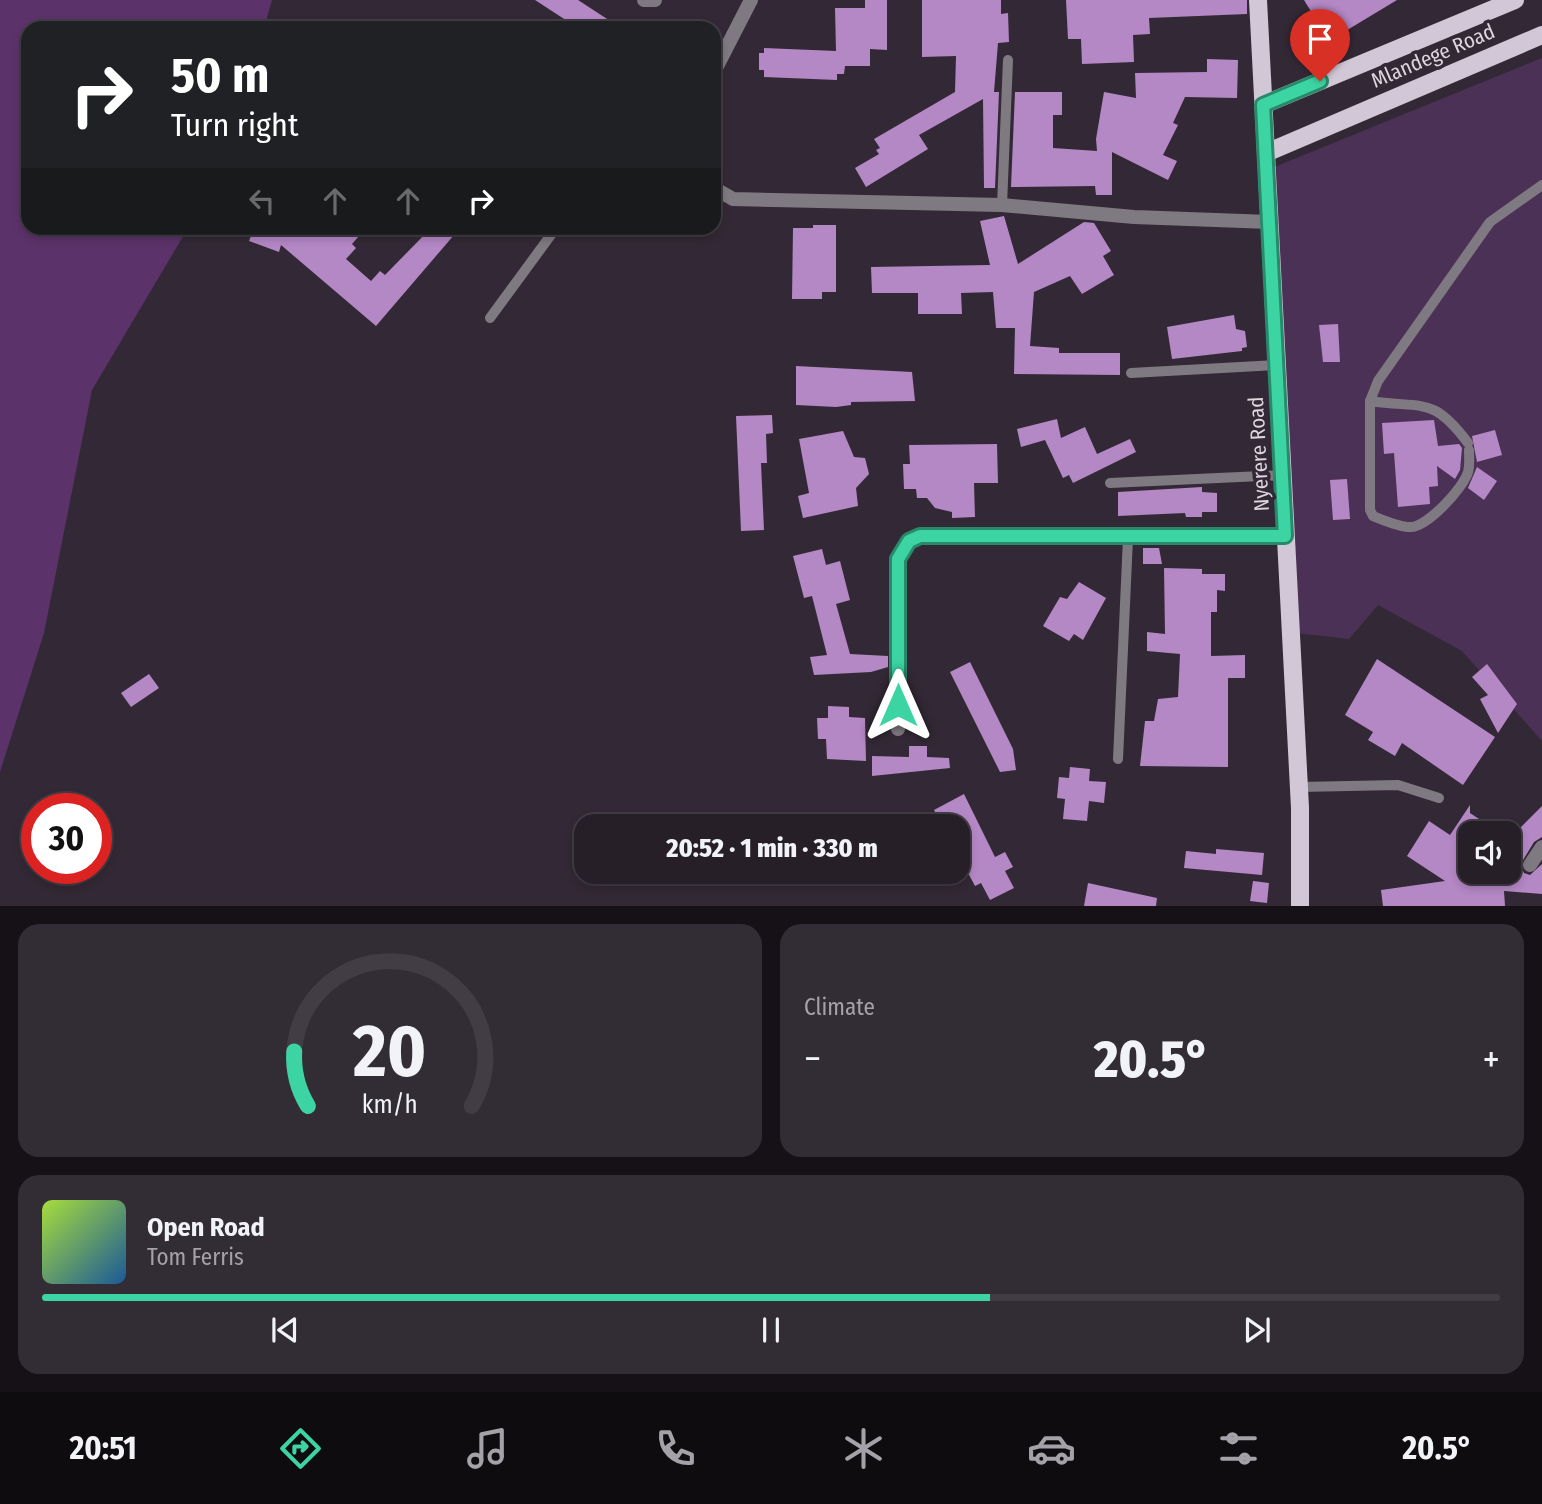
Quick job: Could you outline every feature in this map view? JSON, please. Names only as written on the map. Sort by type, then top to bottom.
[{"type":"main road","name":"Nyerere Road","points":[[1258,0],[1299,787],[1300,905]]},
{"type":"main road","name":"Mlandege Road","points":[[1263,105],[1515,0]]},
{"type":"main road","name":"Mlandege Road","points":[[1266,153],[1542,35]]},
{"type":"street","points":[[644,0],[654,0]]},
{"type":"street","points":[[721,58],[751,0]]},
{"type":"street","points":[[721,192],[733,199],[1002,205],[1134,217],[1270,222]]},
{"type":"street","points":[[898,729],[898,559],[909,541],[920,536],[1285,536]]},
{"type":"street","points":[[1530,865],[1542,847]]},
{"type":"lane","points":[[1002,205],[1008,60]]},
{"type":"lane","points":[[1370,401],[1436,410],[1449,418],[1468,447],[1469,471],[1463,484],[1449,501],[1417,526],[1410,527],[1373,516],[1370,509],[1370,401],[1378,381],[1490,222],[1542,185]]},
{"type":"lane","points":[[490,318],[551,235]]},
{"type":"lane","points":[[1131,373],[1278,365]]},
{"type":"lane","points":[[1110,483],[1284,475]]},
{"type":"lane","points":[[1118,759],[1128,538]]},
{"type":"lane","points":[[1299,787],[1398,785],[1439,798]]},
{"type":"shaded area","points":[[0,0],[272,0],[266,21],[21,21],[21,235],[184,235],[92,390],[44,633],[0,772]]},
{"type":"shaded area","points":[[1542,58],[1542,741],[1462,651],[1378,605],[1349,639],[1296,633],[1272,168]]},
{"type":"building","points":[[535,0],[578,0],[610,21],[567,21]]},
{"type":"building","points":[[865,0],[887,0],[887,50],[870,49],[870,66],[845,66],[844,74],[837,74],[837,80],[764,77],[764,70],[759,70],[759,53],[764,53],[764,48],[836,51],[835,8],[865,8]]},
{"type":"building","points":[[922,0],[1001,0],[1001,14],[1008,13],[1009,42],[998,43],[994,92],[999,92],[995,188],[984,188],[983,99],[919,135],[928,149],[866,187],[855,168],[879,154],[876,150],[880,148],[874,139],[955,92],[956,56],[922,57]]},
{"type":"building","points":[[1066,0],[1247,0],[1247,14],[1149,18],[1150,34],[1133,35],[1134,62],[1082,64],[1081,39],[1068,39]]},
{"type":"building","points":[[1304,0],[1397,0],[1329,41]]},
{"type":"building","points":[[1207,59],[1238,60],[1237,98],[1185,97],[1173,123],[1178,125],[1163,155],[1177,161],[1168,180],[1112,152],[1112,195],[1096,195],[1095,186],[1011,187],[1015,92],[1062,92],[1062,115],[1053,115],[1053,148],[1097,151],[1096,139],[1104,92],[1136,98],[1135,73],[1207,72]]},
{"type":"building","points":[[1004,216],[1018,264],[1084,222],[1094,223],[1111,251],[1103,256],[1114,275],[1082,294],[1070,276],[1034,292],[1030,346],[1059,348],[1059,353],[1120,353],[1120,375],[1014,374],[1015,328],[996,328],[993,292],[961,293],[962,314],[918,314],[918,293],[872,293],[871,267],[990,265],[980,221]]},
{"type":"building","points":[[813,225],[836,225],[836,292],[822,292],[822,299],[792,299],[793,228],[813,228]]},
{"type":"building","points":[[251,235],[360,235],[352,244],[356,248],[346,259],[371,281],[380,271],[385,275],[424,235],[454,235],[376,326],[281,245],[279,252],[249,241]]},
{"type":"building","points":[[1234,315],[1236,329],[1245,331],[1247,347],[1242,348],[1242,351],[1172,359],[1167,327]]},
{"type":"building","points":[[1338,324],[1340,362],[1323,362],[1319,325]]},
{"type":"building","points":[[796,366],[912,372],[915,401],[851,402],[851,405],[836,407],[796,405]]},
{"type":"building","points":[[772,415],[773,433],[766,434],[767,463],[761,463],[764,530],[741,531],[736,416]]},
{"type":"building","points":[[1057,419],[1061,438],[1085,427],[1097,454],[1130,439],[1136,452],[1073,483],[1069,475],[1063,478],[1045,440],[1021,447],[1017,429]]},
{"type":"building","points":[[1434,420],[1438,446],[1459,444],[1462,448],[1460,470],[1455,479],[1437,466],[1438,486],[1429,487],[1430,504],[1398,507],[1394,453],[1384,454],[1382,423]]},
{"type":"building","points":[[1495,430],[1502,455],[1477,462],[1472,436]]},
{"type":"building","points":[[843,431],[854,457],[865,458],[869,474],[856,488],[858,506],[803,518],[798,496],[809,493],[799,439]]},
{"type":"building","points":[[997,444],[998,483],[974,483],[975,517],[952,518],[952,512],[935,508],[927,498],[917,498],[916,489],[904,489],[903,464],[910,464],[909,445]]},
{"type":"building","points":[[1477,467],[1497,481],[1484,500],[1468,488]]},
{"type":"building","points":[[1347,479],[1350,519],[1333,520],[1330,480]]},
{"type":"building","points":[[1202,487],[1202,492],[1217,493],[1217,512],[1202,512],[1202,517],[1186,517],[1185,513],[1118,516],[1118,492]]},
{"type":"building","points":[[1143,548],[1159,548],[1162,564],[1143,564]]},
{"type":"building","points":[[822,549],[826,565],[840,561],[850,600],[836,604],[850,654],[888,656],[888,667],[871,672],[814,675],[810,657],[827,655],[812,596],[804,598],[793,556]]},
{"type":"building","points":[[1164,568],[1202,569],[1202,574],[1225,574],[1225,591],[1217,590],[1217,612],[1211,612],[1211,656],[1245,655],[1245,678],[1228,678],[1228,767],[1140,766],[1145,721],[1154,721],[1158,699],[1178,697],[1180,654],[1147,651],[1147,632],[1165,634]]},
{"type":"building","points":[[1079,582],[1106,598],[1083,640],[1074,634],[1069,641],[1043,626],[1060,597],[1067,599]]},
{"type":"building","points":[[1377,659],[1495,737],[1463,785],[1402,743],[1395,756],[1368,740],[1373,732],[1345,715]]},
{"type":"building","points":[[970,662],[1013,749],[1016,770],[1000,772],[950,672]]},
{"type":"building","points":[[1487,664],[1517,704],[1498,733],[1480,699],[1488,695],[1472,677]]},
{"type":"building","points":[[149,674],[159,688],[131,707],[121,693]]},
{"type":"building","points":[[828,706],[849,707],[849,717],[865,718],[866,761],[827,759],[826,739],[818,739],[817,718],[828,718]]},
{"type":"building","points":[[909,746],[927,746],[927,757],[949,758],[950,768],[872,776],[872,756],[909,757]]},
{"type":"building","points":[[1070,767],[1090,769],[1089,781],[1106,782],[1104,803],[1089,801],[1087,821],[1063,819],[1065,799],[1057,798],[1059,777],[1069,778]]},
{"type":"building","points":[[964,794],[995,857],[1005,852],[1013,867],[1005,871],[1014,888],[990,900],[981,883],[975,886],[970,877],[970,814],[936,814],[934,810]]},
{"type":"building","points":[[1470,805],[1470,813],[1482,821],[1459,821]]},
{"type":"building","points":[[1542,806],[1542,837],[1534,842],[1521,863],[1521,827]]},
{"type":"building","points":[[1429,821],[1450,835],[1458,823],[1458,884],[1521,884],[1521,867],[1524,873],[1530,875],[1542,864],[1542,894],[1504,891],[1505,906],[1383,906],[1381,890],[1445,881],[1407,856]]},
{"type":"building","points":[[1216,849],[1264,853],[1262,875],[1184,868],[1186,851],[1216,854]]},
{"type":"building","points":[[1253,881],[1269,883],[1267,903],[1250,901]]},
{"type":"building","points":[[1088,883],[1157,898],[1156,906],[1084,906]]},
{"type":"route","points":[[898,705],[898,559],[901,550],[909,541],[920,536],[1285,536],[1284,475],[1263,105],[1320,81]]}]
